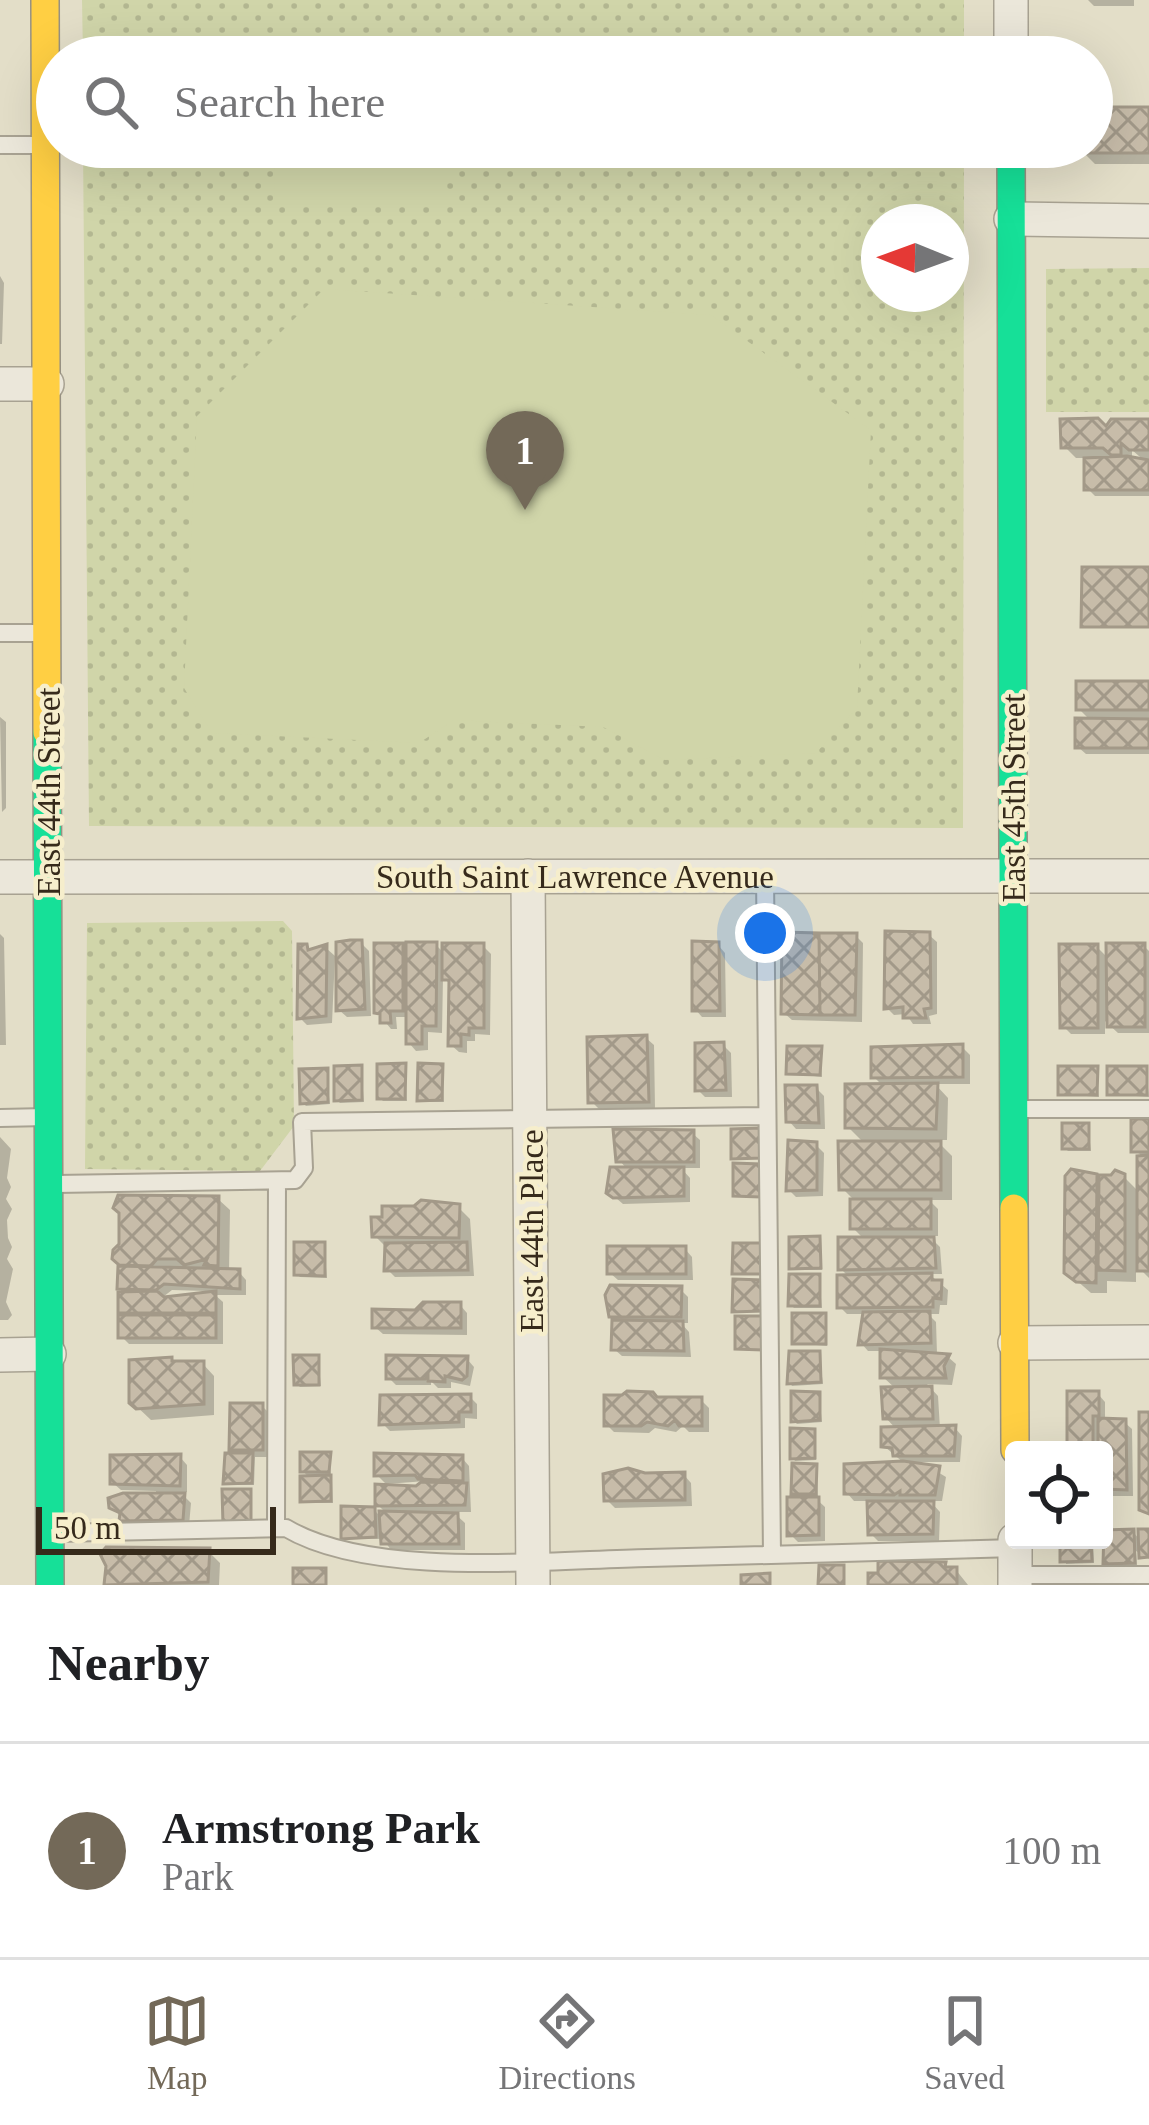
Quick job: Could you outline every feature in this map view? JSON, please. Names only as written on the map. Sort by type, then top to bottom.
[{"type":"street","name":"East 44th Street","points":[[45,0],[45,36]]},
{"type":"street","points":[[1010,0],[1011,36]]},
{"type":"street","name":"East 44th Street","points":[[46,168],[50,1585]]},
{"type":"street","name":"East 45th Street","points":[[1011,168],[1015,1441]]},
{"type":"street","points":[[1011,219],[1149,221]]},
{"type":"street","points":[[0,384],[47,384]]},
{"type":"street","name":"East 44th Place","points":[[528,876],[533,1573]]},
{"type":"street","name":"South Saint Lawrence Avenue","points":[[0,877],[1149,876]]},
{"type":"street","points":[[1015,1343],[1149,1342]]},
{"type":"street","points":[[0,1355],[50,1354]]},
{"type":"lane","points":[[0,145],[36,146]]},
{"type":"lane","points":[[0,633],[47,633]]},
{"type":"lane","points":[[765,876],[772,1555]]},
{"type":"lane","points":[[1014,1108],[1149,1109]]},
{"type":"lane","points":[[49,1184],[295,1180],[304,1168],[302,1123],[766,1116]]},
{"type":"lane","points":[[0,1118],[49,1117]]},
{"type":"lane","points":[[276,1528],[277,1180]]},
{"type":"lane","points":[[50,1533],[286,1528],[309,1542],[395,1560],[533,1573],[772,1555],[1015,1562],[1149,1575]]},
{"type":"green space","points":[[82,0],[964,0],[964,36],[83,36]]},
{"type":"green space","points":[[83,168],[964,168],[964,204],[861,204],[861,312],[964,312],[963,828],[89,826]]},
{"type":"green space","points":[[275,168],[443,168],[443,201],[274,201]]},
{"type":"green space","points":[[1149,268],[1149,412],[1046,412],[1046,269]]},
{"type":"green space","points":[[324,289],[711,315],[871,430],[857,708],[816,753],[665,760],[603,727],[454,720],[419,743],[212,733],[184,688],[197,416]]},
{"type":"green space","points":[[283,921],[292,931],[294,1126],[260,1171],[85,1169],[87,923]]},
{"type":"building","points":[[1113,107],[1149,107],[1149,153],[1113,153]]},
{"type":"building","points":[[1098,418],[1106,426],[1111,419],[1149,419],[1149,450],[1129,450],[1121,443],[1121,455],[1111,455],[1103,448],[1061,448],[1060,419]]},
{"type":"building","points":[[1084,458],[1149,460],[1149,490],[1084,490]]},
{"type":"building","points":[[1082,567],[1149,567],[1149,627],[1081,627]]},
{"type":"building","points":[[1076,681],[1149,681],[1149,710],[1076,710]]},
{"type":"building","points":[[1075,718],[1149,719],[1149,748],[1075,748]]},
{"type":"building","points":[[885,931],[930,932],[931,1008],[924,1009],[926,1018],[903,1018],[903,1007],[884,1009]]},
{"type":"building","points":[[782,932],[819,933],[820,1015],[781,1014]]},
{"type":"building","points":[[819,933],[857,933],[855,1015],[820,1015]]},
{"type":"building","points":[[362,940],[365,1009],[336,1011],[336,942]]},
{"type":"building","points":[[692,941],[719,942],[720,1011],[692,1011]]},
{"type":"building","points":[[406,942],[437,942],[436,1026],[422,1026],[422,1044],[406,1044]]},
{"type":"building","points":[[374,943],[403,943],[403,1011],[390,1011],[391,1023],[380,1023],[380,1014],[374,1013]]},
{"type":"building","points":[[442,943],[484,943],[484,1028],[469,1028],[469,1035],[461,1034],[461,1046],[448,1046],[449,980],[442,980]]},
{"type":"building","points":[[1106,943],[1145,943],[1145,1027],[1107,1027]]},
{"type":"building","points":[[298,944],[307,944],[308,950],[327,944],[326,1016],[297,1019]]},
{"type":"building","points":[[1059,944],[1098,944],[1098,1028],[1060,1028]]},
{"type":"building","points":[[647,1035],[649,1102],[588,1103],[587,1037]]},
{"type":"building","points":[[724,1042],[726,1090],[695,1091],[695,1043]]},
{"type":"building","points":[[963,1044],[963,1077],[871,1078],[871,1047]]},
{"type":"building","points":[[787,1046],[822,1046],[820,1075],[786,1074]]},
{"type":"building","points":[[406,1063],[405,1099],[377,1099],[377,1064]]},
{"type":"building","points":[[418,1063],[443,1064],[442,1100],[417,1101]]},
{"type":"building","points":[[362,1065],[362,1100],[334,1101],[334,1066]]},
{"type":"building","points":[[1058,1066],[1098,1066],[1097,1095],[1058,1095]]},
{"type":"building","points":[[1107,1066],[1147,1066],[1147,1095],[1107,1095]]},
{"type":"building","points":[[328,1068],[328,1102],[300,1104],[299,1069]]},
{"type":"building","points":[[938,1083],[936,1129],[845,1128],[845,1084]]},
{"type":"building","points":[[785,1085],[817,1085],[819,1123],[786,1122]]},
{"type":"building","points":[[1131,1119],[1149,1119],[1149,1152],[1131,1152]]},
{"type":"building","points":[[1062,1123],[1089,1123],[1089,1149],[1062,1149]]},
{"type":"building","points":[[761,1128],[762,1158],[731,1159],[731,1129]]},
{"type":"building","points":[[613,1129],[694,1130],[694,1162],[616,1162]]},
{"type":"building","points":[[788,1140],[817,1142],[817,1190],[786,1191]]},
{"type":"building","points":[[838,1141],[941,1141],[941,1190],[839,1190]]},
{"type":"building","points":[[1149,1155],[1149,1271],[1137,1271],[1137,1156]]},
{"type":"building","points":[[733,1163],[760,1164],[760,1197],[733,1196]]},
{"type":"building","points":[[610,1167],[684,1167],[684,1196],[613,1198],[606,1193]]},
{"type":"building","points":[[1071,1169],[1097,1174],[1096,1283],[1076,1282],[1064,1273],[1065,1176]]},
{"type":"building","points":[[1115,1170],[1125,1174],[1125,1271],[1098,1270],[1099,1175]]},
{"type":"building","points":[[118,1195],[219,1196],[218,1266],[204,1265],[207,1259],[184,1265],[177,1259],[157,1259],[151,1266],[119,1265],[112,1259],[119,1244],[119,1213],[113,1208]]},
{"type":"building","points":[[850,1199],[931,1199],[931,1229],[850,1229]]},
{"type":"building","points":[[421,1200],[460,1204],[459,1238],[372,1237],[371,1217],[382,1217],[382,1206],[414,1206]]},
{"type":"building","points":[[820,1236],[821,1268],[789,1269],[789,1237]]},
{"type":"building","points":[[838,1237],[934,1237],[936,1268],[838,1270]]},
{"type":"building","points":[[294,1242],[325,1242],[325,1276],[294,1275]]},
{"type":"building","points":[[467,1242],[468,1270],[384,1271],[385,1243]]},
{"type":"building","points":[[733,1243],[762,1243],[762,1274],[732,1274]]},
{"type":"building","points":[[607,1246],[686,1246],[686,1274],[607,1274]]},
{"type":"building","points":[[118,1266],[240,1269],[240,1289],[164,1284],[156,1290],[117,1289]]},
{"type":"building","points":[[932,1273],[932,1280],[942,1280],[941,1299],[933,1298],[933,1307],[837,1308],[837,1275]]},
{"type":"building","points":[[789,1274],[820,1274],[820,1306],[788,1306]]},
{"type":"building","points":[[733,1279],[763,1280],[762,1311],[732,1312]]},
{"type":"building","points":[[610,1285],[682,1286],[681,1317],[609,1317],[605,1295]]},
{"type":"building","points":[[157,1291],[164,1297],[216,1291],[216,1313],[118,1313],[118,1292]]},
{"type":"building","points":[[423,1302],[461,1302],[461,1328],[372,1328],[372,1309],[415,1310]]},
{"type":"building","points":[[930,1311],[931,1343],[858,1345],[863,1312]]},
{"type":"building","points":[[792,1313],[826,1313],[826,1344],[792,1344]]},
{"type":"building","points":[[118,1315],[216,1315],[216,1338],[118,1338]]},
{"type":"building","points":[[735,1316],[763,1316],[763,1350],[735,1349]]},
{"type":"building","points":[[612,1320],[683,1321],[684,1351],[611,1350]]},
{"type":"building","points":[[880,1349],[950,1354],[944,1366],[946,1378],[880,1378]]},
{"type":"building","points":[[789,1351],[820,1351],[821,1382],[787,1384]]},
{"type":"building","points":[[293,1355],[319,1355],[319,1385],[294,1385]]},
{"type":"building","points":[[386,1355],[468,1356],[467,1376],[462,1380],[445,1376],[445,1382],[428,1381],[428,1375],[425,1379],[386,1379]]},
{"type":"building","points":[[172,1357],[172,1361],[204,1361],[204,1404],[136,1409],[129,1403],[129,1360]]},
{"type":"building","points":[[932,1386],[933,1419],[883,1419],[881,1387]]},
{"type":"building","points":[[627,1391],[702,1397],[702,1426],[679,1426],[675,1420],[668,1426],[647,1422],[604,1426],[604,1395]]},
{"type":"building","points":[[791,1391],[820,1392],[820,1420],[791,1422]]},
{"type":"building","points":[[1067,1391],[1099,1391],[1093,1441],[1067,1441]]},
{"type":"building","points":[[471,1394],[471,1412],[459,1412],[459,1422],[379,1425],[380,1395]]},
{"type":"building","points":[[230,1403],[263,1403],[263,1450],[229,1450]]},
{"type":"building","points":[[1139,1412],[1149,1412],[1149,1514],[1139,1510]]},
{"type":"building","points":[[1098,1418],[1126,1419],[1127,1490],[1113,1489],[1113,1441],[1098,1441]]},
{"type":"building","points":[[956,1425],[954,1456],[893,1456],[892,1448],[881,1447],[881,1427]]},
{"type":"building","points":[[790,1428],[815,1429],[815,1458],[790,1459]]},
{"type":"building","points":[[300,1452],[331,1452],[329,1472],[300,1472]]},
{"type":"building","points":[[225,1453],[253,1453],[252,1483],[223,1484]]},
{"type":"building","points":[[374,1453],[463,1455],[463,1481],[374,1476]]},
{"type":"building","points":[[181,1454],[180,1486],[110,1484],[110,1455]]},
{"type":"building","points":[[903,1461],[940,1466],[935,1495],[900,1495],[900,1491],[894,1495],[844,1494],[844,1464]]},
{"type":"building","points":[[792,1463],[817,1464],[816,1494],[791,1494]]},
{"type":"building","points":[[628,1468],[645,1473],[685,1472],[685,1500],[604,1501],[603,1474]]},
{"type":"building","points":[[331,1475],[331,1501],[300,1502],[300,1476]]},
{"type":"building","points":[[421,1482],[467,1483],[465,1505],[375,1506],[375,1484],[416,1486]]},
{"type":"building","points":[[222,1489],[251,1489],[251,1523],[223,1525]]},
{"type":"building","points":[[123,1493],[185,1493],[183,1520],[119,1521],[120,1513],[109,1508],[108,1498]]},
{"type":"building","points":[[787,1497],[819,1497],[819,1535],[787,1536]]},
{"type":"building","points":[[867,1501],[934,1501],[933,1534],[868,1535]]},
{"type":"building","points":[[341,1506],[375,1507],[376,1537],[341,1539]]},
{"type":"building","points":[[379,1511],[458,1513],[459,1544],[381,1544]]},
{"type":"building","points":[[1134,1529],[1135,1563],[1103,1564],[1103,1549],[1113,1549],[1113,1530]]},
{"type":"building","points":[[1138,1529],[1149,1529],[1149,1557],[1139,1558]]},
{"type":"building","points":[[106,1547],[210,1548],[208,1582],[104,1585],[106,1566],[100,1554]]},
{"type":"building","points":[[1060,1549],[1091,1549],[1092,1561],[1060,1562]]},
{"type":"building","points":[[878,1561],[946,1562],[945,1567],[957,1567],[957,1585],[868,1585],[868,1573],[878,1573]]},
{"type":"building","points":[[819,1565],[844,1565],[844,1585],[818,1585]]},
{"type":"building","points":[[293,1568],[326,1568],[326,1585],[293,1585]]},
{"type":"building","points":[[770,1573],[770,1585],[741,1585],[741,1575]]},
{"type":"traffic: fast","points":[[1011,168],[1014,1208]]},
{"type":"traffic: fast","points":[[47,732],[50,1585]]},
{"type":"traffic: slow","points":[[45,0],[45,36]]},
{"type":"traffic: slow","points":[[45,168],[47,732]]},
{"type":"traffic: slow","points":[[1014,1208],[1015,1441]]},
{"type":"place","name":"Armstrong Park","points":[[525,510]]}]
